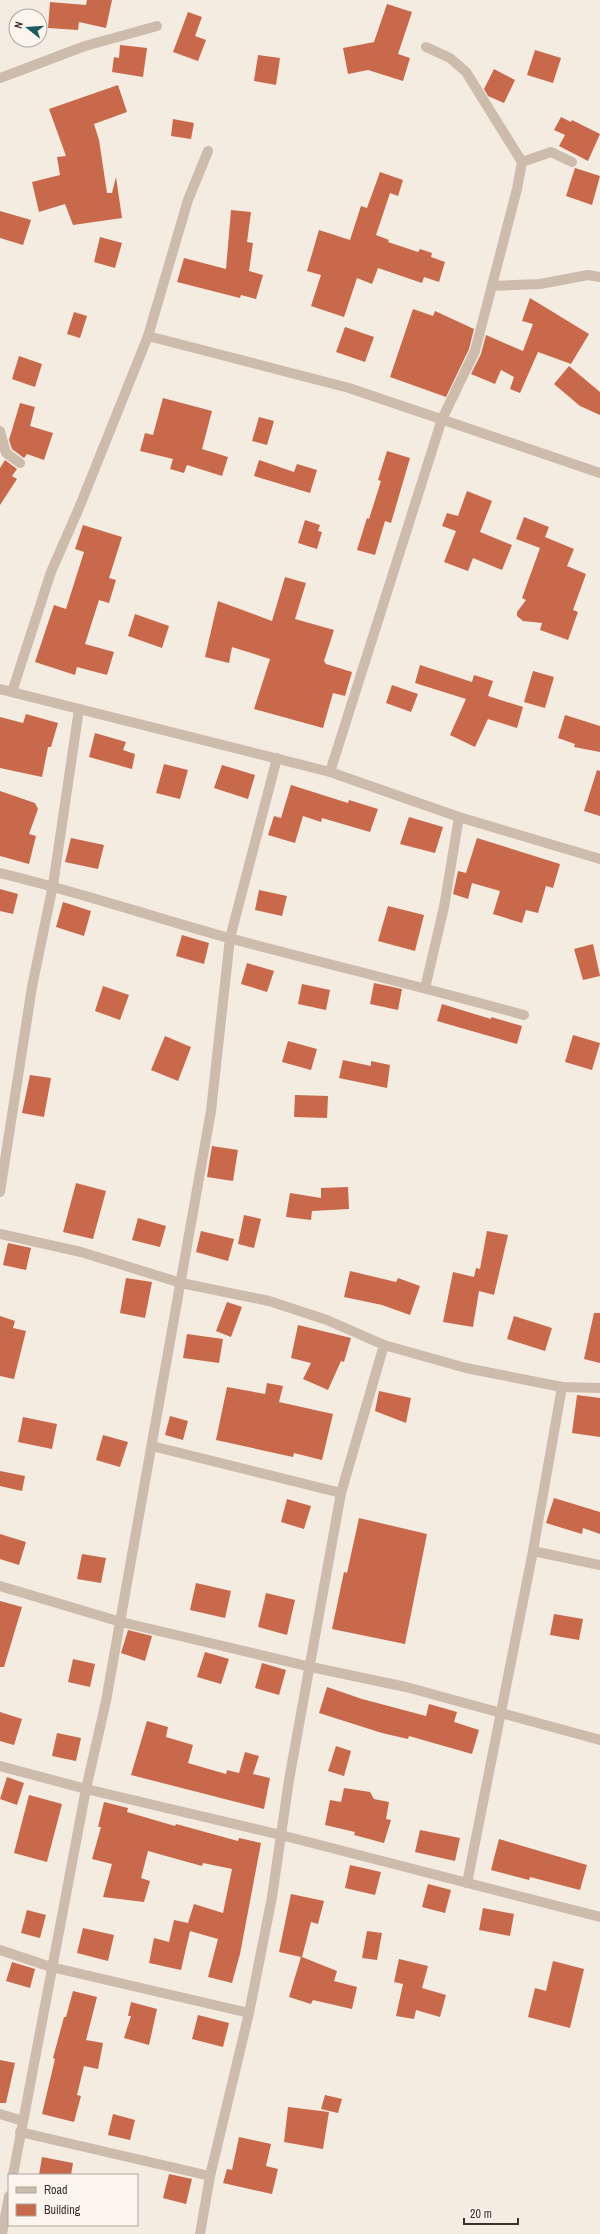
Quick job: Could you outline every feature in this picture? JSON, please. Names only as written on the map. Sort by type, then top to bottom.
[{"type":"street","points":[[0,78],[85,46],[157,26]]},
{"type":"street","points":[[330,772],[442,419],[475,351],[522,162],[466,72],[450,58],[426,47]]},
{"type":"street","points":[[12,692],[51,572],[79,508],[148,336],[188,200],[208,151]]},
{"type":"street","points":[[522,162],[551,152],[572,162]]},
{"type":"street","points":[[492,286],[540,284],[588,275],[600,277]]},
{"type":"street","points":[[148,336],[323,380],[442,419],[600,474]]},
{"type":"street","points":[[0,431],[6,453],[20,464]]},
{"type":"street","points":[[0,689],[129,720],[330,772],[459,817],[600,859]]},
{"type":"street","points":[[0,1192],[32,987],[53,885],[79,709]]},
{"type":"street","points":[[13,2174],[51,1967],[86,1789],[106,1702],[181,1283],[211,1111],[230,938],[278,758]]},
{"type":"street","points":[[425,988],[444,907],[459,817]]},
{"type":"street","points":[[0,873],[53,885],[150,916],[425,988],[524,1016]]},
{"type":"street","points":[[0,1234],[81,1252],[181,1283],[269,1301],[327,1320],[384,1345],[466,1368],[562,1387],[600,1388]]},
{"type":"street","points":[[200,2234],[210,2176],[249,2013],[272,1898],[289,1780],[311,1667],[341,1494],[384,1345]]},
{"type":"street","points":[[468,1882],[533,1551],[562,1387]]},
{"type":"street","points":[[152,1446],[341,1494]]},
{"type":"street","points":[[533,1551],[600,1565]]},
{"type":"street","points":[[0,1586],[121,1622],[311,1667],[406,1687],[600,1740]]},
{"type":"street","points":[[0,1766],[86,1789],[281,1835],[468,1882],[600,1917]]},
{"type":"street","points":[[0,1950],[51,1967],[249,2013]]},
{"type":"street","points":[[0,2114],[23,2121]]},
{"type":"street","points":[[20,2132],[210,2176]]},
{"type":"street","points":[[2,2234],[8,2201]]},
{"type":"building","points":[[87,0],[112,0],[106,28],[79,22],[78,30],[48,28],[50,2],[86,5]]},
{"type":"building","points":[[387,4],[412,12],[398,54],[410,58],[403,81],[368,70],[348,74],[343,48],[374,42]]},
{"type":"building","points":[[188,12],[202,17],[195,36],[206,40],[198,61],[173,52]]},
{"type":"building","points":[[120,45],[147,48],[143,77],[112,72],[114,57],[119,58]]},
{"type":"building","points":[[535,50],[561,58],[553,83],[527,75]]},
{"type":"building","points":[[258,55],[280,58],[276,85],[254,81]]},
{"type":"building","points":[[494,69],[515,80],[504,103],[488,96],[484,89]]},
{"type":"building","points":[[118,85],[127,112],[94,124],[99,140],[107,193],[112,193],[116,177],[122,218],[73,225],[65,204],[39,212],[32,182],[60,175],[57,157],[66,156],[49,109]]},
{"type":"building","points":[[561,117],[571,122],[572,120],[600,134],[588,161],[559,146],[565,135],[554,130]]},
{"type":"building","points":[[173,119],[194,123],[191,139],[171,136]]},
{"type":"building","points":[[575,168],[600,176],[592,205],[566,196]]},
{"type":"building","points":[[380,172],[403,180],[398,196],[390,193],[376,235],[389,240],[388,242],[418,252],[420,249],[432,253],[431,257],[445,262],[439,282],[424,277],[422,283],[378,268],[372,284],[357,278],[344,317],[311,306],[321,275],[307,271],[319,230],[350,240],[361,206],[367,208]]},
{"type":"building","points":[[231,210],[251,212],[247,242],[253,243],[249,271],[263,275],[256,299],[241,295],[240,298],[177,282],[184,258],[226,269]]},
{"type":"building","points":[[0,211],[31,220],[23,245],[0,238]]},
{"type":"building","points":[[100,237],[122,243],[115,268],[94,262]]},
{"type":"building","points":[[530,298],[589,334],[571,364],[538,352],[520,393],[510,389],[514,377],[501,370],[495,384],[471,374],[481,354],[486,335],[523,351],[533,324],[522,321]]},
{"type":"building","points":[[413,309],[433,316],[435,311],[474,329],[469,349],[446,397],[390,377]]},
{"type":"building","points":[[74,312],[87,316],[80,338],[67,334]]},
{"type":"building","points":[[345,327],[374,337],[365,362],[336,352]]},
{"type":"building","points":[[19,356],[42,364],[35,387],[12,379]]},
{"type":"building","points":[[569,366],[600,392],[600,415],[580,406],[554,384]]},
{"type":"building","points":[[163,398],[212,411],[202,449],[228,457],[222,476],[187,465],[184,473],[170,469],[173,459],[140,451],[145,433],[153,435]]},
{"type":"building","points":[[20,403],[35,407],[30,426],[53,433],[44,460],[27,454],[24,458],[12,449],[9,440]]},
{"type":"building","points":[[259,417],[274,421],[267,445],[252,441]]},
{"type":"building","points":[[387,451],[410,458],[391,523],[385,521],[375,555],[357,550],[381,481],[378,480]]},
{"type":"building","points":[[5,460],[17,469],[12,476],[17,479],[0,505],[0,468]]},
{"type":"building","points":[[259,460],[294,472],[297,464],[317,470],[310,493],[254,476]]},
{"type":"building","points":[[467,491],[492,501],[480,532],[512,545],[502,570],[473,558],[468,571],[444,562],[456,531],[442,526],[447,513],[458,516]]},
{"type":"building","points":[[524,517],[549,527],[545,537],[574,549],[567,566],[586,574],[573,610],[578,612],[568,640],[540,630],[542,623],[523,621],[517,616],[517,612],[526,600],[522,598],[540,548],[516,539]]},
{"type":"building","points":[[305,520],[320,525],[318,531],[322,532],[317,549],[298,543]]},
{"type":"building","points":[[83,525],[122,537],[109,578],[116,580],[109,603],[99,600],[85,644],[114,652],[107,675],[77,667],[75,675],[35,662],[54,605],[66,609],[84,552],[75,549]]},
{"type":"building","points":[[285,577],[306,583],[295,619],[334,630],[324,661],[326,664],[352,672],[345,696],[333,693],[323,728],[254,709],[270,659],[232,647],[229,663],[205,657],[218,601],[272,621]]},
{"type":"building","points":[[135,614],[169,626],[162,648],[128,636]]},
{"type":"building","points":[[420,665],[472,682],[474,675],[493,681],[488,696],[523,707],[517,728],[488,719],[475,747],[450,735],[466,699],[415,683]]},
{"type":"building","points":[[533,671],[554,677],[545,708],[524,702]]},
{"type":"building","points":[[392,685],[418,694],[411,712],[386,703]]},
{"type":"building","points":[[26,714],[58,723],[51,747],[48,747],[42,777],[0,768],[0,717],[23,723]]},
{"type":"building","points":[[565,715],[600,726],[600,752],[574,747],[575,744],[558,738]]},
{"type":"building","points":[[95,733],[126,742],[123,750],[135,754],[132,769],[89,757]]},
{"type":"building","points":[[164,764],[188,770],[180,799],[156,793]]},
{"type":"building","points":[[222,765],[255,775],[248,799],[214,788]]},
{"type":"building","points":[[597,770],[600,771],[600,816],[584,811]]},
{"type":"building","points":[[291,785],[348,803],[349,800],[378,809],[370,832],[322,818],[321,822],[303,816],[295,843],[268,835],[274,816],[281,818]]},
{"type":"building","points":[[0,791],[35,803],[38,809],[29,834],[36,836],[29,864],[0,856]]},
{"type":"building","points":[[409,817],[443,827],[435,853],[400,844]]},
{"type":"building","points":[[71,838],[104,845],[98,869],[65,862]]},
{"type":"building","points":[[477,838],[560,864],[553,888],[546,886],[538,913],[526,910],[522,923],[493,914],[500,891],[472,883],[468,899],[453,894],[458,871],[466,873]]},
{"type":"building","points":[[0,889],[18,894],[13,914],[0,911]]},
{"type":"building","points":[[259,890],[287,896],[282,916],[255,910]]},
{"type":"building","points":[[63,902],[91,911],[84,936],[56,927]]},
{"type":"building","points":[[388,906],[424,915],[415,951],[378,941]]},
{"type":"building","points":[[182,935],[209,943],[204,964],[176,956]]},
{"type":"building","points":[[593,944],[600,976],[583,980],[574,949]]},
{"type":"building","points":[[247,963],[274,971],[267,992],[241,984]]},
{"type":"building","points":[[374,983],[402,989],[398,1010],[370,1004]]},
{"type":"building","points":[[302,984],[330,990],[326,1010],[298,1004]]},
{"type":"building","points":[[103,986],[129,995],[120,1020],[95,1011]]},
{"type":"building","points":[[442,1004],[491,1019],[491,1017],[522,1026],[517,1044],[437,1021]]},
{"type":"building","points":[[573,1035],[600,1043],[592,1070],[565,1062]]},
{"type":"building","points":[[165,1036],[191,1047],[178,1081],[151,1070]]},
{"type":"building","points":[[288,1041],[317,1049],[311,1070],[282,1062]]},
{"type":"building","points":[[343,1060],[371,1066],[371,1061],[390,1065],[387,1088],[339,1078]]},
{"type":"building","points":[[30,1075],[51,1078],[44,1117],[22,1113]]},
{"type":"building","points":[[295,1095],[328,1096],[327,1118],[294,1117]]},
{"type":"building","points":[[212,1146],[238,1150],[233,1181],[207,1177]]},
{"type":"building","points":[[76,1183],[106,1191],[93,1239],[63,1232]]},
{"type":"building","points":[[348,1187],[349,1209],[312,1211],[311,1220],[286,1217],[290,1193],[321,1198],[321,1188]]},
{"type":"building","points":[[244,1215],[261,1219],[254,1248],[238,1244]]},
{"type":"building","points":[[138,1218],[166,1226],[160,1247],[132,1240]]},
{"type":"building","points":[[201,1231],[234,1239],[228,1261],[196,1252]]},
{"type":"building","points":[[487,1231],[508,1235],[494,1295],[479,1291],[473,1327],[443,1322],[453,1272],[474,1277],[476,1268],[480,1269]]},
{"type":"building","points":[[8,1243],[31,1248],[26,1270],[3,1265]]},
{"type":"building","points":[[350,1271],[396,1282],[398,1278],[420,1286],[410,1315],[382,1305],[344,1297]]},
{"type":"building","points":[[126,1278],[152,1282],[145,1318],[120,1313]]},
{"type":"building","points":[[227,1302],[242,1307],[231,1337],[216,1331]]},
{"type":"building","points":[[594,1313],[600,1313],[600,1363],[584,1359]]},
{"type":"building","points":[[0,1316],[15,1321],[13,1328],[26,1331],[14,1379],[0,1376]]},
{"type":"building","points":[[514,1316],[552,1328],[545,1351],[507,1339]]},
{"type":"building","points":[[298,1325],[351,1338],[344,1362],[341,1361],[328,1390],[303,1379],[311,1363],[291,1358]]},
{"type":"building","points":[[187,1334],[223,1339],[219,1363],[183,1358]]},
{"type":"building","points":[[267,1383],[283,1386],[279,1402],[333,1414],[322,1460],[294,1453],[293,1457],[216,1440],[227,1387],[265,1394]]},
{"type":"building","points":[[379,1391],[411,1398],[406,1423],[375,1411]]},
{"type":"building","points":[[577,1395],[600,1398],[600,1437],[572,1433]]},
{"type":"building","points":[[170,1416],[188,1421],[183,1440],[165,1435]]},
{"type":"building","points":[[23,1417],[57,1424],[52,1449],[18,1442]]},
{"type":"building","points":[[103,1435],[128,1442],[120,1467],[96,1460]]},
{"type":"building","points":[[0,1471],[25,1476],[22,1491],[0,1486]]},
{"type":"building","points":[[554,1498],[600,1512],[600,1534],[583,1528],[582,1534],[546,1523]]},
{"type":"building","points":[[287,1499],[311,1506],[304,1529],[281,1522]]},
{"type":"building","points":[[359,1518],[427,1534],[405,1644],[332,1629],[344,1572],[347,1573]]},
{"type":"building","points":[[0,1534],[26,1542],[19,1565],[0,1559]]},
{"type":"building","points":[[82,1554],[106,1558],[101,1583],[77,1579]]},
{"type":"building","points":[[196,1583],[231,1591],[225,1618],[190,1610]]},
{"type":"building","points":[[266,1593],[295,1600],[287,1635],[258,1627]]},
{"type":"building","points":[[0,1601],[22,1607],[4,1667],[0,1667]]},
{"type":"building","points":[[554,1614],[583,1619],[579,1640],[550,1635]]},
{"type":"building","points":[[128,1630],[152,1636],[145,1661],[121,1653]]},
{"type":"building","points":[[205,1652],[229,1659],[221,1684],[197,1677]]},
{"type":"building","points":[[73,1659],[95,1664],[90,1687],[68,1682]]},
{"type":"building","points":[[262,1663],[286,1670],[279,1695],[255,1688]]},
{"type":"building","points":[[327,1687],[362,1699],[426,1716],[429,1704],[457,1712],[454,1722],[479,1730],[472,1754],[409,1736],[408,1739],[382,1733],[319,1713]]},
{"type":"building","points":[[0,1712],[22,1719],[14,1745],[0,1741]]},
{"type":"building","points":[[147,1721],[168,1727],[166,1737],[193,1745],[188,1763],[226,1774],[227,1770],[239,1773],[245,1752],[259,1756],[253,1774],[270,1778],[264,1809],[131,1775]]},
{"type":"building","points":[[57,1733],[81,1738],[76,1761],[52,1756]]},
{"type":"building","points":[[336,1746],[351,1751],[344,1776],[328,1771]]},
{"type":"building","points":[[7,1777],[24,1783],[17,1805],[0,1799]]},
{"type":"building","points":[[344,1788],[370,1792],[374,1799],[389,1802],[386,1819],[391,1820],[384,1843],[354,1835],[355,1832],[325,1825],[330,1800],[341,1802]]},
{"type":"building","points":[[29,1795],[62,1804],[47,1862],[14,1853]]},
{"type":"building","points":[[104,1802],[128,1808],[127,1812],[175,1826],[176,1824],[238,1841],[239,1838],[261,1843],[240,1954],[232,1983],[208,1977],[218,1939],[190,1931],[181,1970],[149,1963],[154,1938],[169,1942],[174,1920],[188,1923],[194,1904],[223,1913],[232,1869],[203,1863],[202,1866],[148,1851],[141,1878],[150,1881],[144,1902],[103,1897],[112,1864],[92,1859],[101,1827],[98,1827]]},
{"type":"building","points":[[420,1830],[460,1838],[455,1861],[415,1852]]},
{"type":"building","points":[[499,1839],[587,1865],[580,1890],[530,1877],[529,1880],[491,1870]]},
{"type":"building","points":[[350,1865],[381,1872],[375,1895],[345,1888]]},
{"type":"building","points":[[428,1884],[451,1890],[445,1913],[422,1907]]},
{"type":"building","points":[[291,1894],[324,1901],[318,1924],[311,1922],[302,1957],[337,1971],[334,1981],[357,1987],[352,2009],[313,2000],[311,2004],[289,1997],[301,1957],[279,1952]]},
{"type":"building","points":[[483,1908],[514,1914],[510,1936],[479,1930]]},
{"type":"building","points":[[27,1910],[46,1915],[40,1938],[21,1933]]},
{"type":"building","points":[[83,1928],[114,1935],[108,1961],[77,1953]]},
{"type":"building","points":[[367,1931],[382,1933],[377,1960],[362,1958]]},
{"type":"building","points":[[399,1959],[428,1966],[422,1988],[446,1995],[440,2017],[416,2010],[414,2019],[396,2016],[403,1984],[394,1982]]},
{"type":"building","points":[[553,1961],[584,1969],[570,2028],[528,2017],[535,1988],[546,1991]]},
{"type":"building","points":[[12,1962],[35,1969],[30,1988],[6,1981]]},
{"type":"building","points":[[73,1991],[97,1997],[86,2040],[103,2043],[98,2069],[84,2066],[77,2095],[81,2096],[74,2122],[42,2114],[55,2059],[53,2058]]},
{"type":"building","points":[[131,2002],[157,2009],[149,2045],[124,2038],[131,2016],[128,2016]]},
{"type":"building","points":[[198,2015],[229,2023],[223,2047],[192,2039]]},
{"type":"building","points":[[0,2060],[15,2063],[6,2103],[0,2103]]},
{"type":"building","points":[[325,2095],[342,2099],[338,2113],[321,2109]]},
{"type":"building","points":[[288,2107],[329,2112],[323,2149],[284,2142]]},
{"type":"building","points":[[113,2114],[135,2120],[130,2140],[108,2135]]},
{"type":"building","points":[[239,2137],[271,2144],[266,2166],[278,2169],[272,2194],[223,2183],[227,2169],[232,2170]]},
{"type":"building","points":[[42,2157],[73,2163],[71,2174],[39,2174]]},
{"type":"building","points":[[169,2174],[192,2179],[186,2204],[163,2198]]}]
